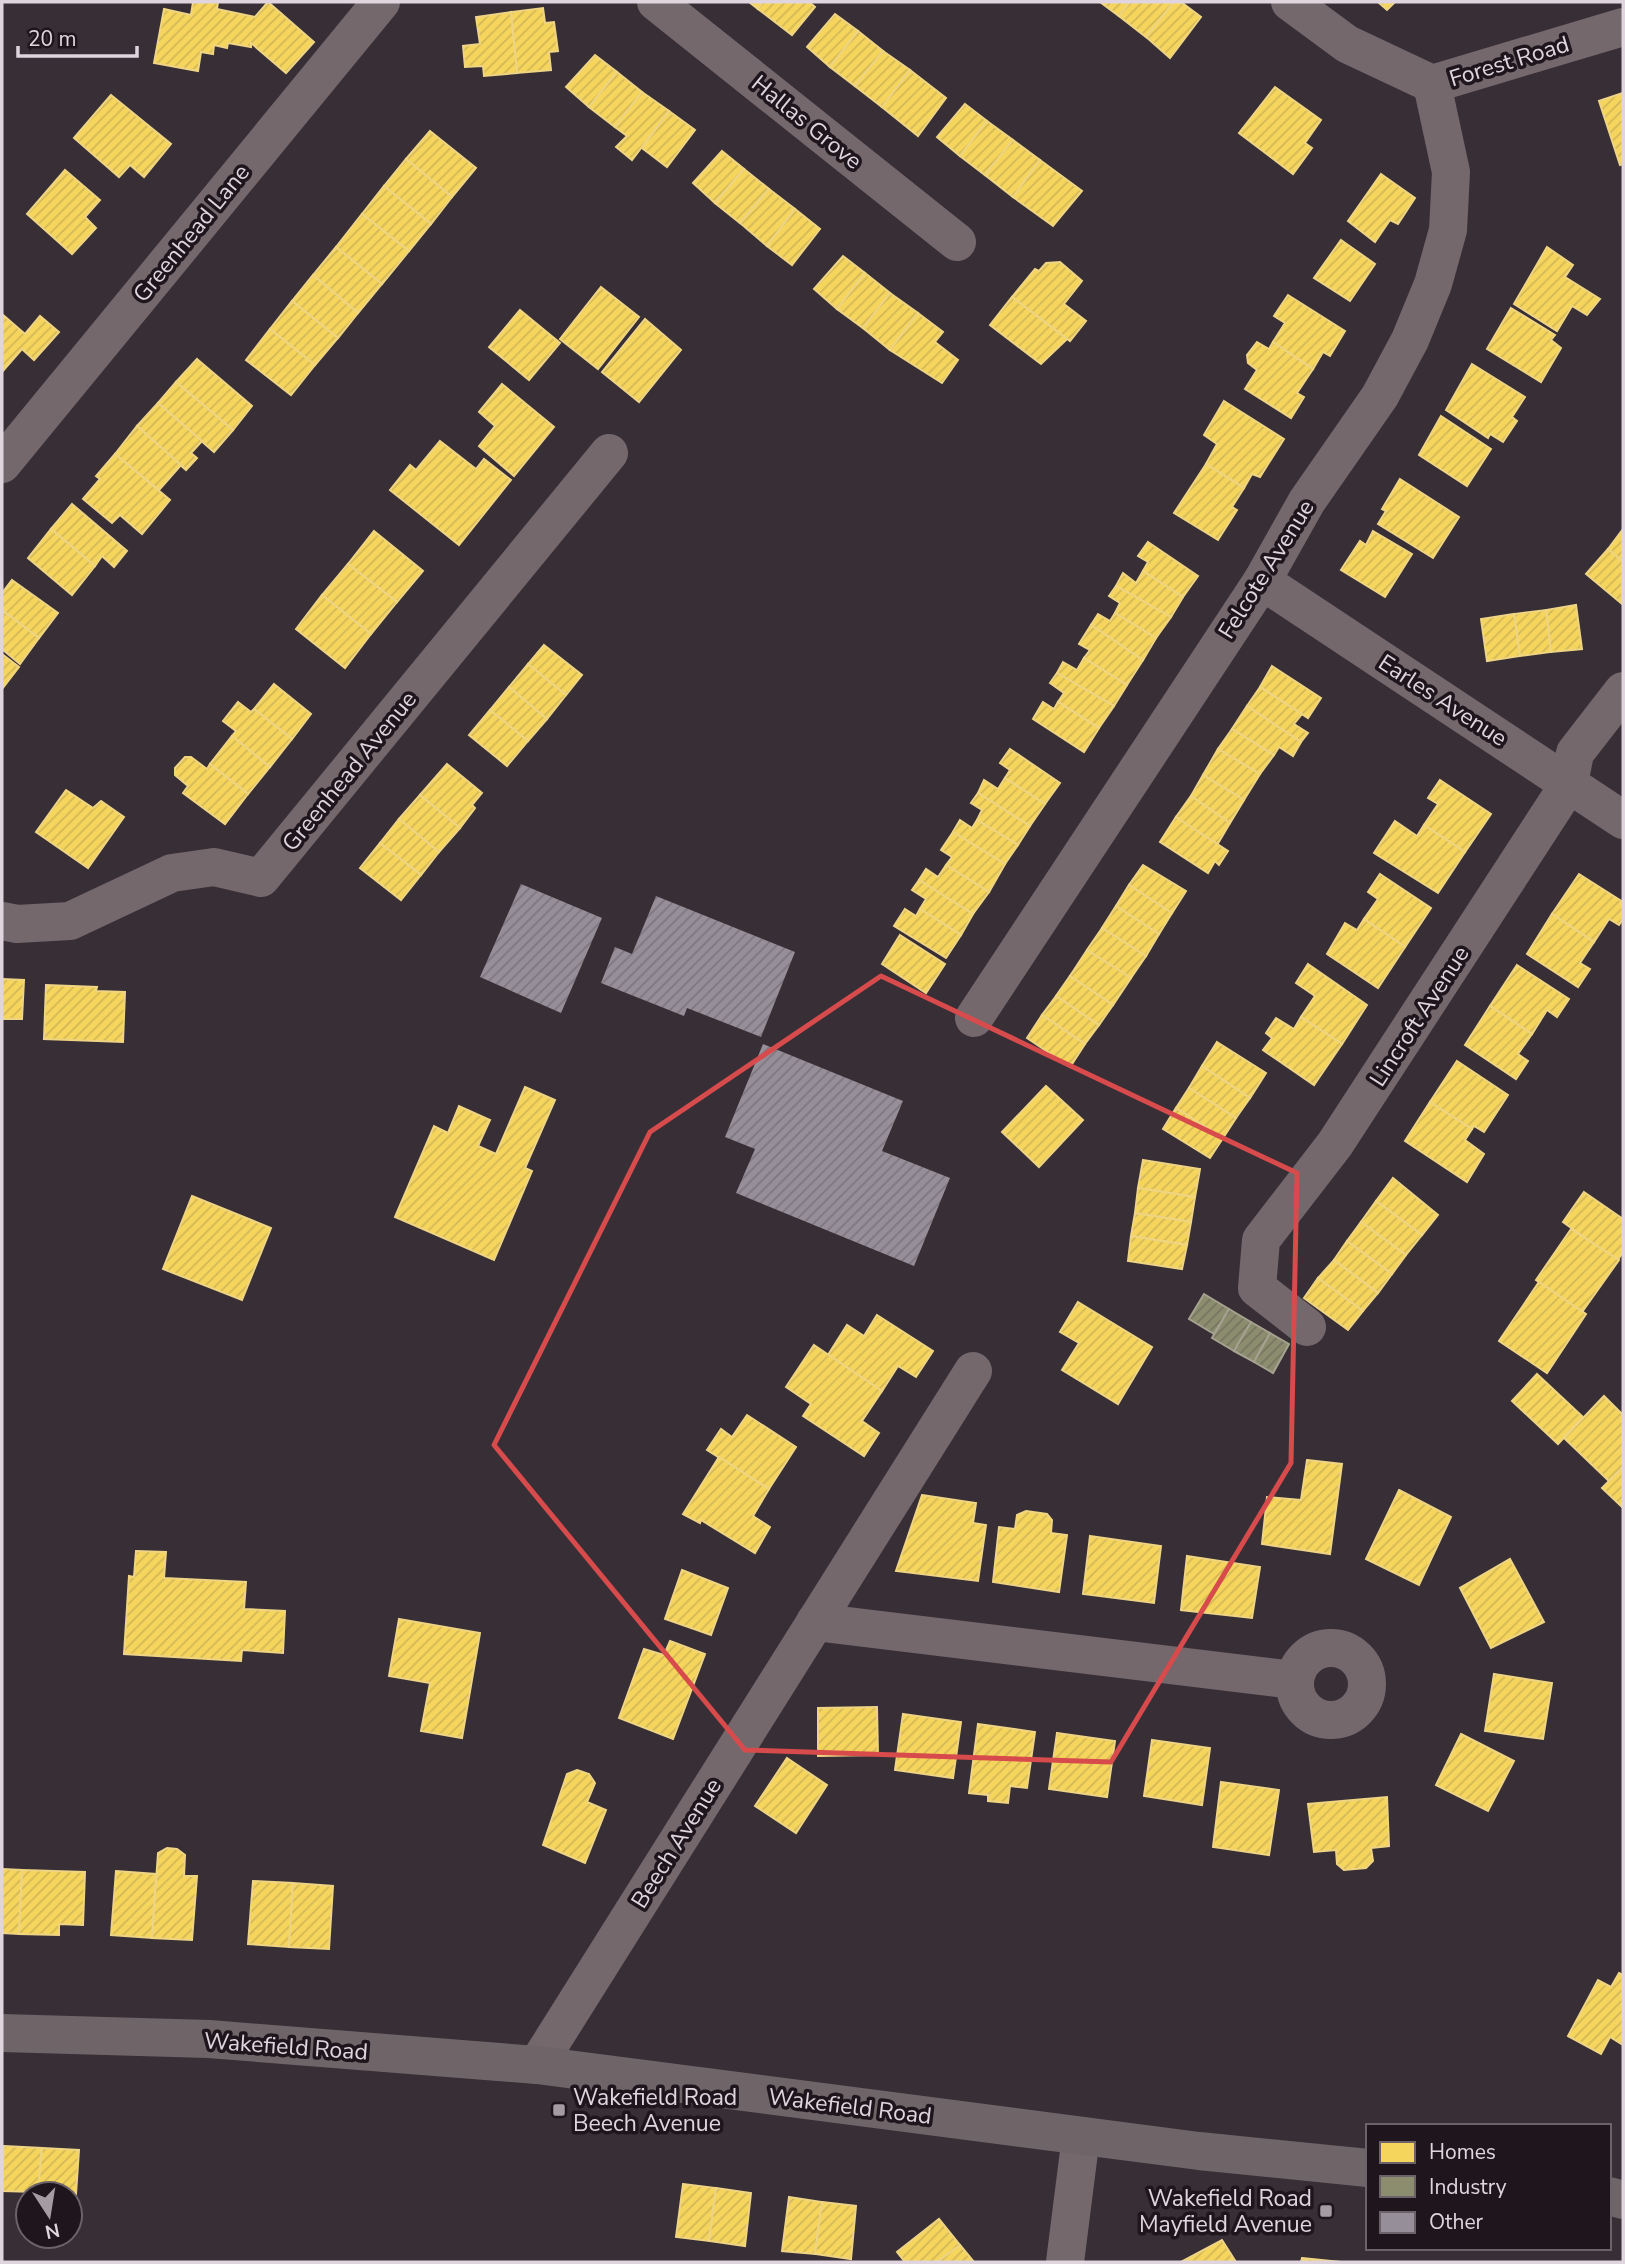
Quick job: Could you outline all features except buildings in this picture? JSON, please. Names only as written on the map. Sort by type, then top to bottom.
[{"type":"highway","name":"Wakefield Road","points":[[2,2033],[209,2039],[537,2065],[1366,2170]]},
{"type":"street","name":"Greenhead Lane","points":[[2,464],[381,2]]},
{"type":"street","name":"Hallas Grove","points":[[656,2],[957,242]]},
{"type":"street","name":"Forest Road","points":[[1290,2],[1347,44],[1432,84],[1623,27]]},
{"type":"street","name":"Felcote Avenue","points":[[974,1018],[1262,581],[1307,501],[1380,396],[1410,340],[1433,284],[1448,230],[1451,172],[1432,84]]},
{"type":"street","name":"Greenhead Avenue","points":[[2,921],[17,924],[70,921],[118,901],[172,873],[215,867],[261,878],[609,453]]},
{"type":"street","name":"Earles Avenue","points":[[1262,581],[1623,820]]},
{"type":"street","name":"Lincroft Avenue","points":[[1307,1327],[1257,1288],[1261,1240],[1335,1144],[1569,784],[1575,753],[1623,691]]},
{"type":"street","name":"Beech Avenue","points":[[537,2065],[973,1371]]},
{"type":"street","points":[[815,1622],[1294,1680]]},
{"type":"street","points":[[1065,2262],[1081,2136]]},
{"type":"highlighted area","points":[[881,976],[1297,1173],[1291,1463],[1111,1762],[745,1750],[494,1445],[650,1132]]},
{"type":"place","name":"Wakefield Road Beech Avenue","points":[[559,2110]]},
{"type":"place","name":"Wakefield Road Mayfield Avenue","points":[[1326,2211]]}]
